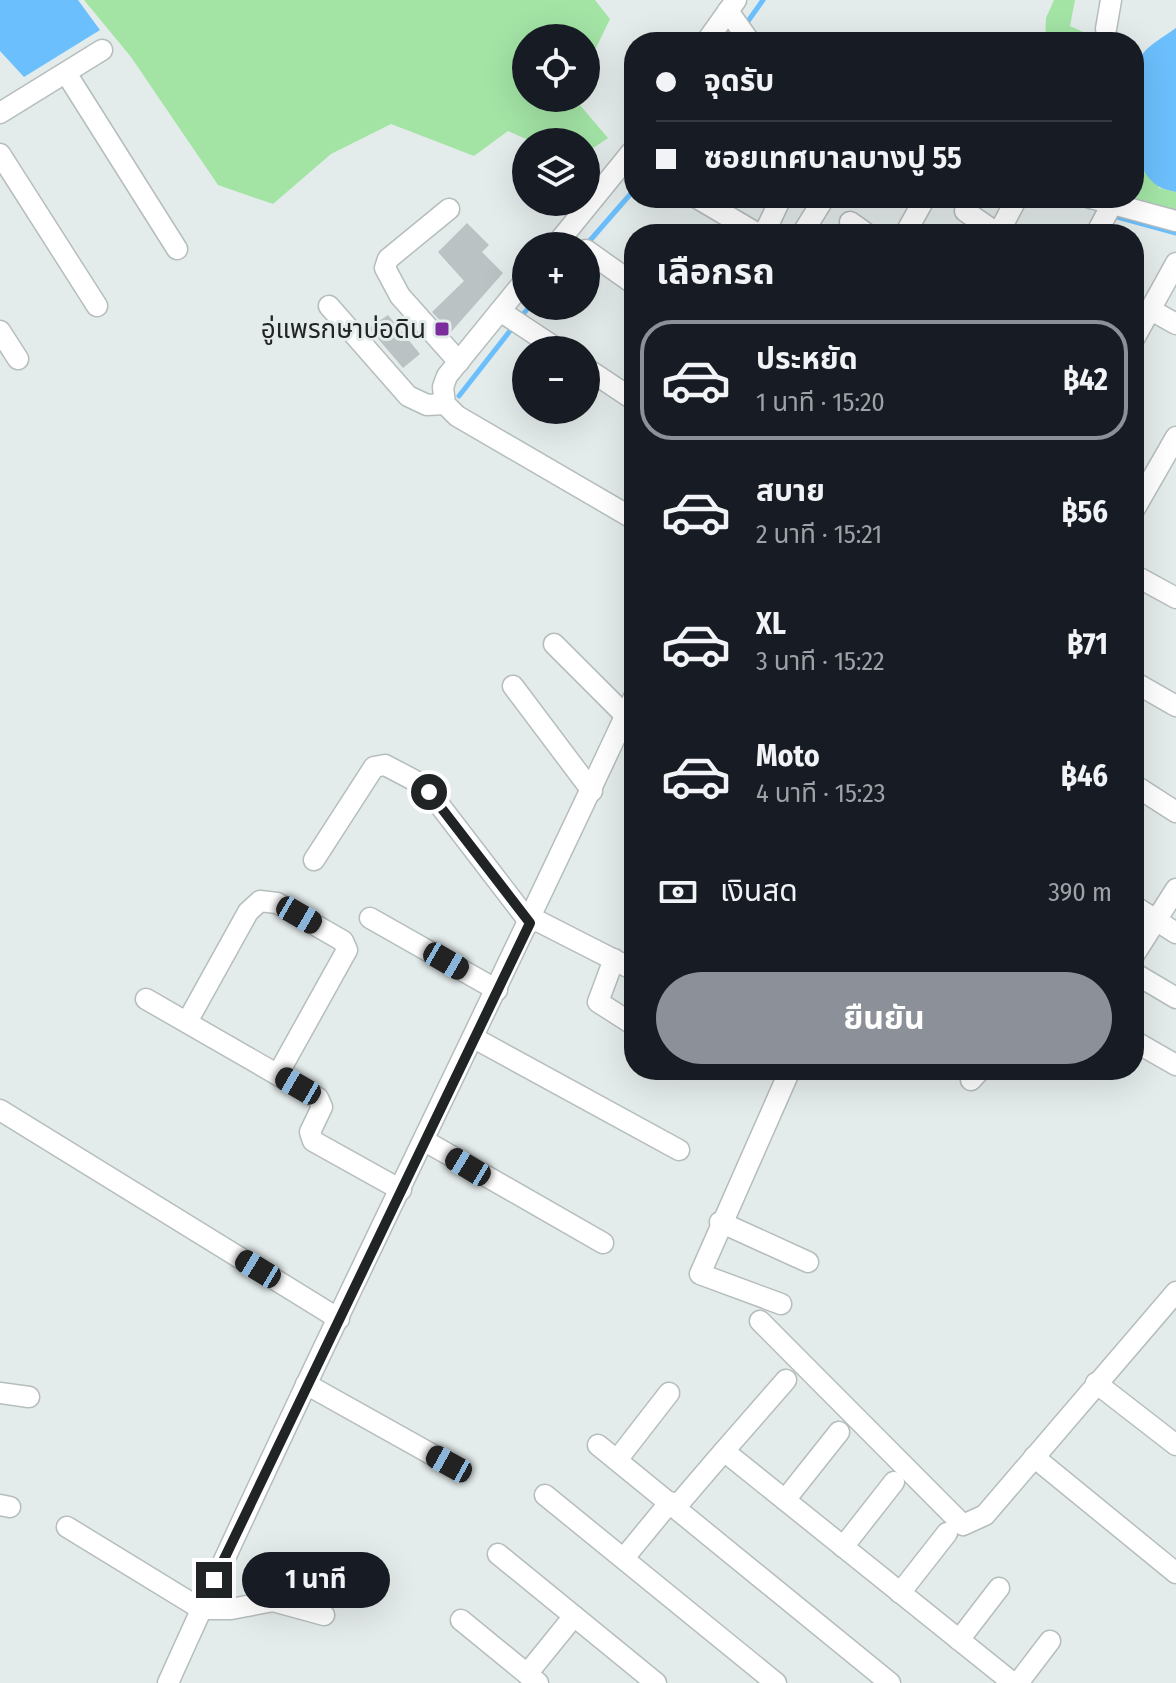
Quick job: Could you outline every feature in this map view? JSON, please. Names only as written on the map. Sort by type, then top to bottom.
[{"type":"street","points":[[1106,29],[1111,0]]},
{"type":"street","points":[[722,32],[739,21]]},
{"type":"street","points":[[0,113],[102,50]]},
{"type":"street","points":[[66,73],[177,249]]},
{"type":"street","points":[[0,154],[97,306]]},
{"type":"street","points":[[584,232],[624,168]]},
{"type":"street","points":[[715,208],[743,224]]},
{"type":"street","points":[[449,209],[388,259],[385,268],[400,296],[459,362]]},
{"type":"street","points":[[965,211],[984,224]]},
{"type":"street","points":[[1106,216],[1176,221]]},
{"type":"street","points":[[600,261],[624,277]]},
{"type":"street","points":[[1144,322],[1176,263]]},
{"type":"street","points":[[329,306],[408,396],[418,403],[445,404]]},
{"type":"street","points":[[1151,310],[1176,324]]},
{"type":"street","points":[[538,336],[511,318],[459,362],[443,387],[445,404],[457,416],[624,513]]},
{"type":"street","points":[[0,331],[18,359]]},
{"type":"street","points":[[600,377],[624,393]]},
{"type":"street","points":[[1144,493],[1176,437]]},
{"type":"street","points":[[1144,580],[1176,598]]},
{"type":"street","points":[[554,644],[624,701]]},
{"type":"street","points":[[513,686],[592,791]]},
{"type":"street","points":[[1144,688],[1176,706]]},
{"type":"street","points":[[168,1683],[306,1384],[531,921],[624,719]]},
{"type":"street","points":[[314,860],[374,767],[385,765],[425,786],[531,921],[624,964]]},
{"type":"street","points":[[1144,791],[1176,812]]},
{"type":"street","points":[[1144,940],[1176,889]]},
{"type":"street","points":[[187,1022],[248,912],[260,901],[277,903],[343,941],[347,950],[278,1074]]},
{"type":"street","points":[[1144,913],[1176,933]]},
{"type":"street","points":[[370,918],[497,990]]},
{"type":"street","points":[[614,959],[598,1002],[624,1019]]},
{"type":"street","points":[[1144,979],[1176,998]]},
{"type":"street","points":[[146,999],[321,1102],[310,1132],[313,1141],[401,1190]]},
{"type":"street","points":[[474,1038],[679,1150]]},
{"type":"street","points":[[1144,1047],[1176,1065]]},
{"type":"street","points":[[781,1304],[700,1274],[720,1222],[785,1080]]},
{"type":"street","points":[[0,1110],[339,1319]]},
{"type":"street","points":[[425,1141],[603,1243]]},
{"type":"street","points":[[720,1222],[808,1262]]},
{"type":"street","points":[[760,1321],[963,1525],[985,1515],[1176,1292]]},
{"type":"street","points":[[624,1558],[786,1380]]},
{"type":"street","points":[[1096,1383],[1176,1445]]},
{"type":"street","points":[[306,1384],[449,1464]]},
{"type":"street","points":[[0,1393],[29,1397]]},
{"type":"street","points":[[617,1460],[669,1393]]},
{"type":"street","points":[[785,1500],[839,1432]]},
{"type":"street","points":[[598,1445],[890,1683]]},
{"type":"street","points":[[724,1451],[1015,1683],[1050,1641]]},
{"type":"street","points":[[1034,1457],[1176,1573]]},
{"type":"street","points":[[843,1547],[894,1482]]},
{"type":"street","points":[[545,1495],[776,1683]]},
{"type":"street","points":[[67,1527],[201,1609],[231,1609],[273,1601],[324,1615]]},
{"type":"street","points":[[900,1593],[947,1533]]},
{"type":"street","points":[[498,1554],[656,1683]]},
{"type":"street","points":[[959,1640],[999,1588]]},
{"type":"street","points":[[461,1620],[525,1678],[574,1616]]},
{"type":"green space","points":[[84,0],[595,0],[610,19],[600,40],[600,24],[512,24],[512,112],[586,112],[600,128],[512,128],[512,133],[508,131],[474,156],[391,124],[331,154],[273,204],[218,185],[131,57]]},
{"type":"green space","points":[[1054,0],[1075,0],[1070,26],[1083,32],[1045,32],[1046,18]]},
{"type":"green space","points":[[600,129],[608,138],[600,143]]},
{"type":"green space","points":[[1144,142],[1159,188],[1176,192],[1176,213],[1144,207]]},
{"type":"water","points":[[0,0],[78,0],[100,30],[24,77],[0,51]]},
{"type":"water","points":[[1176,28],[1176,192],[1155,184],[1144,170],[1144,52]]},
{"type":"building","points":[[467,223],[489,245],[482,252],[503,273],[451,332],[432,312],[464,281],[438,252]]},
{"type":"building","points":[[388,315],[420,354],[403,368],[369,328]]},
{"type":"waterway","points":[[746,24],[763,0]]},
{"type":"waterway","points":[[597,232],[624,201]]},
{"type":"waterway","points":[[1110,215],[1143,224]]},
{"type":"waterway","points":[[1144,224],[1176,233]]},
{"type":"waterway","points":[[459,396],[513,327]]},
{"type":"place","name":"อู่แพรกษาบ่อดิน","points":[[442,329]]},
{"type":"route","points":[[214,1580],[530,923],[429,792]]}]
